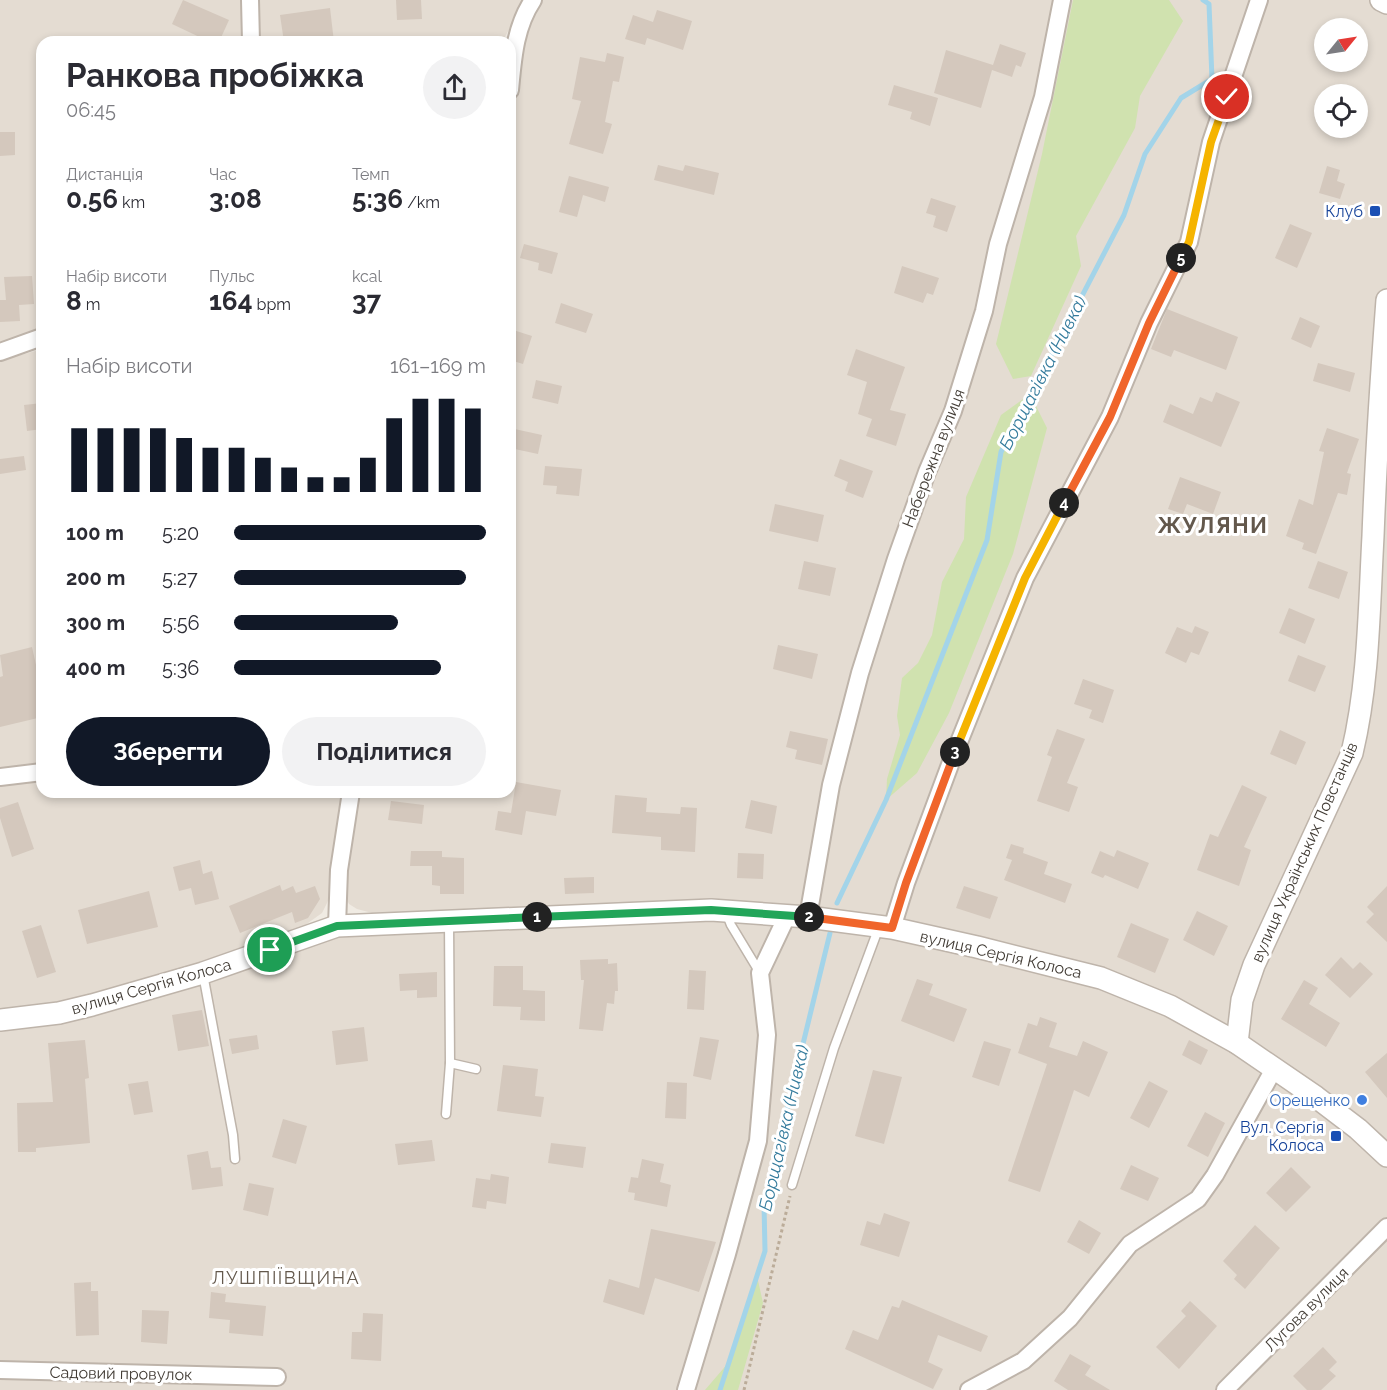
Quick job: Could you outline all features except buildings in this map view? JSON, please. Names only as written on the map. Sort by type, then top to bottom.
[{"type":"street","points":[[250,0],[251,36]]},
{"type":"street","points":[[516,43],[519,28],[533,0]]},
{"type":"street","name":"Набережна вулиця","points":[[760,973],[798,916],[860,673],[896,559],[952,411],[984,311],[998,244],[1043,97],[1062,0]]},
{"type":"street","points":[[886,928],[906,883],[942,784],[1025,578],[1110,417],[1149,323],[1189,242],[1211,142],[1259,0]]},
{"type":"street","points":[[1381,0],[1387,3]]},
{"type":"street","name":"вулиця Українських Повстанців","points":[[1237,1042],[1242,1000],[1254,964],[1352,753],[1361,716],[1368,647],[1377,442],[1387,300]]},
{"type":"street","points":[[0,352],[36,339]]},
{"type":"street","points":[[0,777],[36,773]]},
{"type":"street","points":[[337,926],[339,870],[350,798]]},
{"type":"street","name":"вулиця Сергія Колоса","points":[[0,1020],[59,1013],[203,973],[337,926],[625,912],[726,912],[798,916],[886,928],[1101,978],[1170,1006],[1237,1042],[1358,1129],[1387,1156]]},
{"type":"street","points":[[686,1390],[758,1141],[767,1035],[760,973]]},
{"type":"street","points":[[969,1390],[1023,1361],[1070,1318],[1130,1244],[1198,1199],[1220,1167],[1274,1069]]},
{"type":"street","name":"Лугова вулиця","points":[[1225,1390],[1387,1227]]},
{"type":"street","name":"Садовий провулок","points":[[0,1370],[277,1377]]},
{"type":"lane","points":[[726,912],[731,925],[760,973]]},
{"type":"lane","points":[[446,1114],[450,1063],[449,922]]},
{"type":"lane","points":[[792,1185],[834,1048],[886,928]]},
{"type":"lane","points":[[203,973],[233,1135],[235,1159]]},
{"type":"lane","points":[[450,1063],[476,1069]]},
{"type":"path","points":[[744,1390],[792,1185]]},
{"type":"shaded area","points":[[0,0],[246,0],[247,36],[36,36],[36,329],[31,334],[0,345]]},
{"type":"shaded area","points":[[254,0],[526,0],[505,36],[255,36]]},
{"type":"shaded area","points":[[541,0],[1057,0],[1051,38],[980,309],[948,409],[923,470],[805,903],[798,907],[376,914],[357,909],[349,904],[345,896],[345,873],[357,798],[516,798],[516,95],[522,45]]},
{"type":"shaded area","points":[[1066,0],[1387,0],[1387,1390],[0,1390],[0,1026],[328,937],[821,909],[817,903],[835,785],[863,674],[930,474]]},
{"type":"shaded area","points":[[36,351],[36,768],[0,772],[0,361]]},
{"type":"shaded area","points":[[36,777],[36,798],[344,798],[331,893],[322,913],[301,928],[201,964],[90,998],[0,1013],[0,781]]},
{"type":"green space","points":[[1073,0],[1169,0],[1183,21],[1140,96],[1135,128],[1076,236],[1081,266],[1031,376],[1013,379],[996,344],[1042,154]]},
{"type":"green space","points":[[1030,394],[1047,428],[1013,554],[949,713],[917,773],[886,800],[887,779],[900,735],[897,716],[902,678],[918,663],[932,635],[942,582],[964,539],[966,497],[1001,415]]},
{"type":"green space","points":[[757,1276],[763,1303],[738,1390],[705,1390],[729,1362]]},
{"type":"waterway","name":"Борщагівка (Нивка)","points":[[837,903],[886,800],[987,540],[1001,452],[1124,215],[1145,154],[1181,98],[1212,79],[1209,4],[1203,0]]},
{"type":"waterway","name":"Борщагівка (Нивка)","points":[[720,1390],[765,1251],[764,1204],[830,933]]},
{"type":"place","name":"Клуб","points":[[1375,211]]},
{"type":"place","name":"Орещенко","points":[[1362,1100]]},
{"type":"place","name":"Вул. Сергія Колоса","points":[[1336,1136]]},
{"type":"district","name":"ЖУЛЯНИ","points":[[1213,525]]},
{"type":"district","name":"ЛУШПІЇВЩИНА","points":[[286,1278]]},
{"type":"route","points":[[270,950],[337,926],[625,912],[711,910],[808,917],[892,928],[906,883],[951,762],[1025,578],[1110,417],[1149,323],[1189,242],[1211,142],[1227,97]]}]
